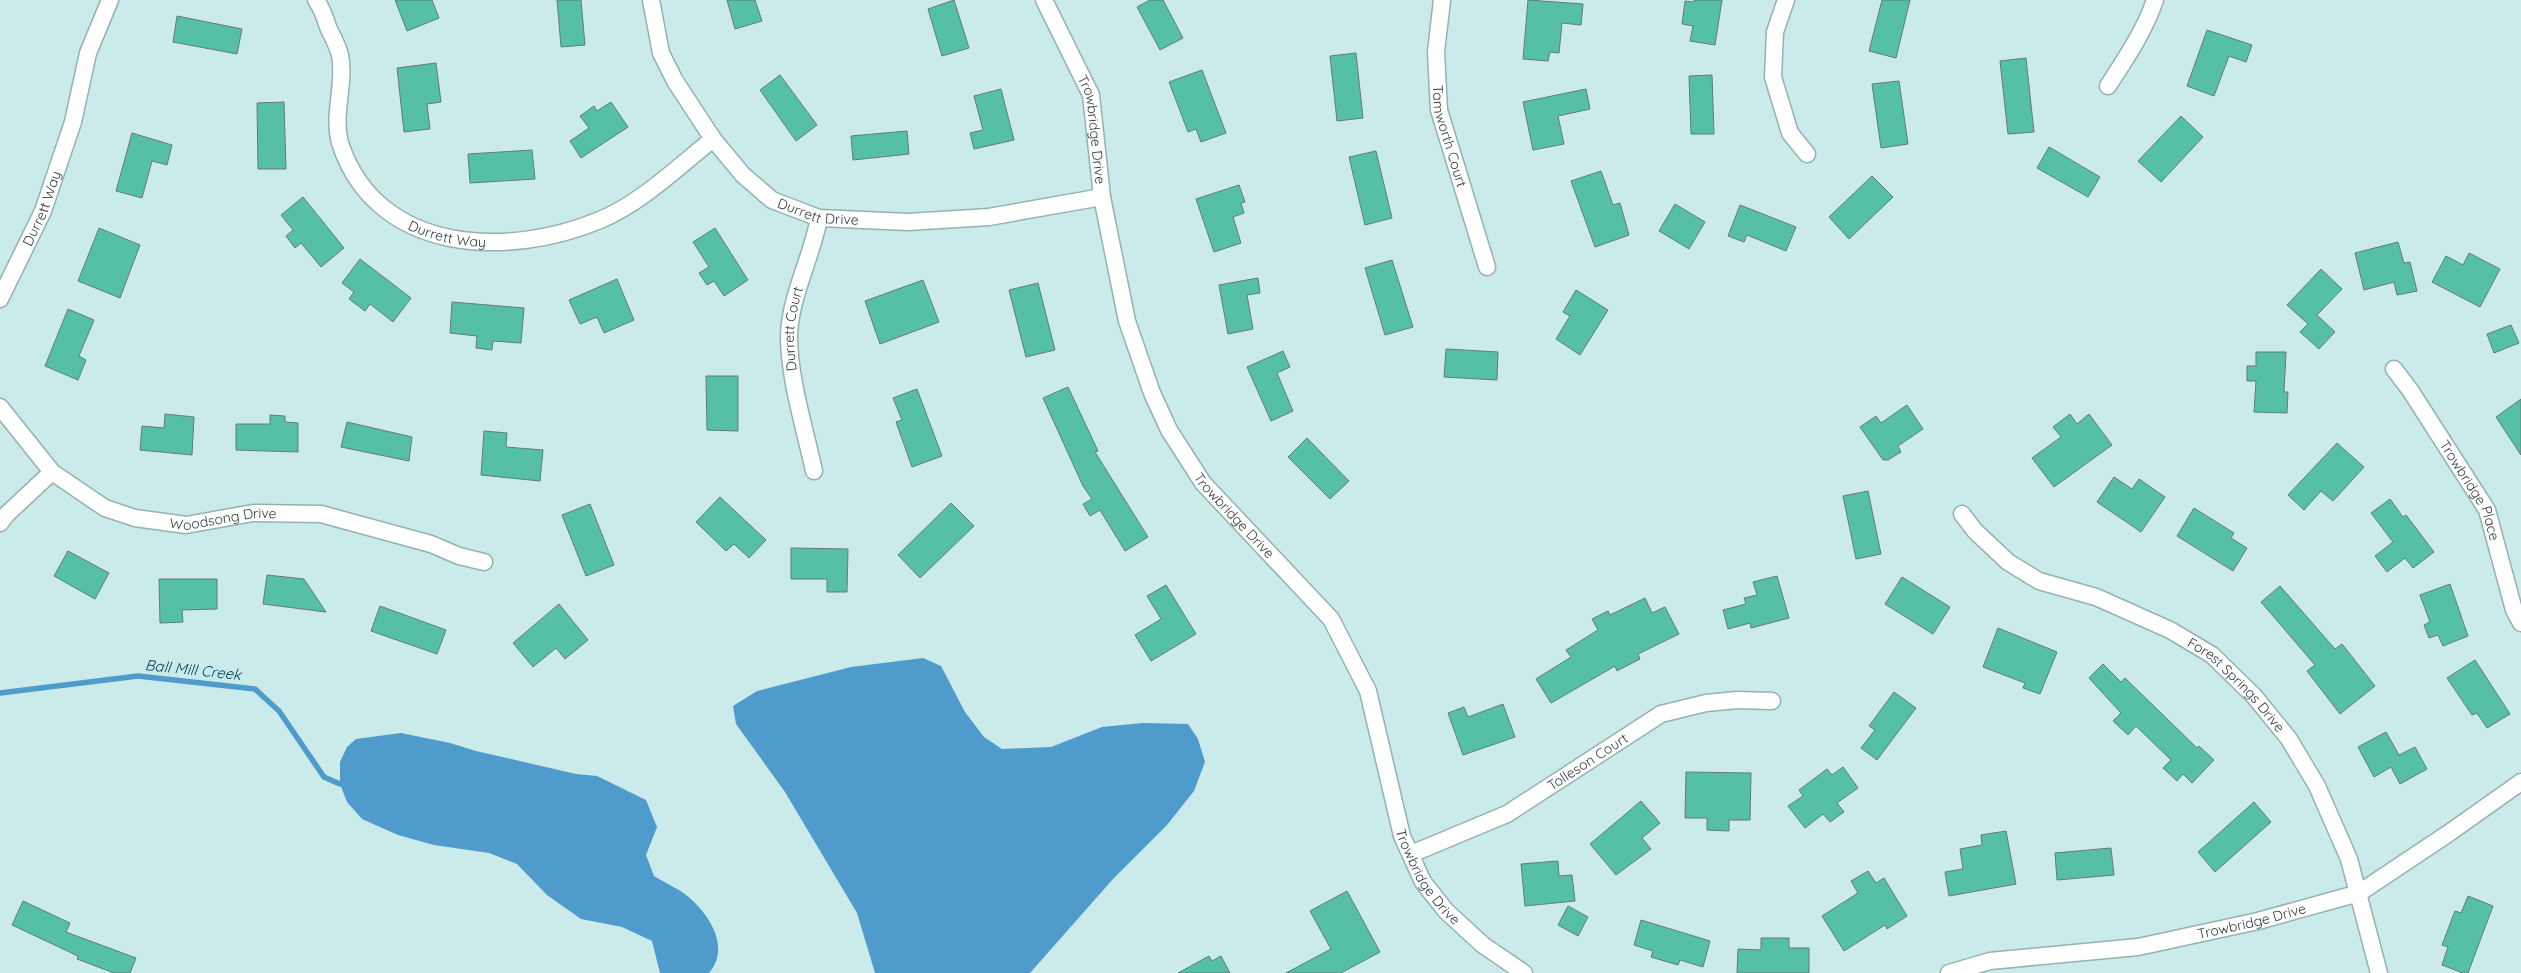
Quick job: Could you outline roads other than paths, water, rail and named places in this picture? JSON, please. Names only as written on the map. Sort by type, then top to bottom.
[{"type":"street","name":"Durrett Way","points":[[0,299],[43,211],[73,122],[88,53],[110,0]]},
{"type":"street","name":"Durrett Way","points":[[316,0],[340,55],[337,120],[341,145],[351,167],[372,197],[403,222],[434,236],[480,243],[528,240],[593,223],[632,202],[714,139]]},
{"type":"street","name":"Durrett Drive","points":[[651,0],[661,53],[675,81],[714,139],[743,175],[772,200],[819,218],[908,222],[989,217],[1102,197]]},
{"type":"street","name":"Trowbridge Drive","points":[[1044,0],[1091,95],[1102,197],[1128,321],[1152,393],[1170,430],[1203,483],[1330,619],[1343,640],[1368,691],[1402,836],[1423,882],[1446,911],[1482,945],[1524,973]]},
{"type":"street","name":"Tamworth Court","points":[[1442,0],[1436,52],[1439,110],[1487,267]]},
{"type":"street","points":[[1786,0],[1775,32],[1773,77],[1790,134],[1806,154]]},
{"type":"street","points":[[2108,86],[2136,42],[2149,18],[2155,0]]},
{"type":"street","name":"Durrett Court","points":[[814,471],[794,378],[789,336],[794,306],[815,239],[819,218]]},
{"type":"street","name":"Trowbridge Place","points":[[2394,369],[2410,390],[2487,510],[2514,610],[2521,622]]},
{"type":"street","name":"Woodsong Drive","points":[[0,407],[52,472],[105,508],[135,518],[186,525],[253,513],[321,514],[431,544],[459,556],[484,562]]},
{"type":"street","points":[[0,523],[7,514],[52,472]]},
{"type":"street","name":"Forest Springs Drive","points":[[1962,514],[1975,531],[2008,562],[2039,581],[2096,597],[2170,630],[2212,655],[2254,696],[2289,739],[2317,786],[2349,859],[2379,973]]},
{"type":"street","name":"Tolleson Court","points":[[1411,854],[1507,814],[1662,714],[1706,703],[1772,701]]},
{"type":"street","name":"Trowbridge Drive","points":[[1949,973],[1990,961],[2138,947],[2213,932],[2359,893],[2521,782]]},
{"type":"water","points":[[923,658],[941,666],[965,712],[984,737],[1002,749],[1051,747],[1102,727],[1143,723],[1188,724],[1198,739],[1205,762],[1194,791],[1167,825],[1113,879],[1030,973],[875,973],[857,913],[785,792],[736,724],[733,706],[757,691],[851,667]]},
{"type":"water","points":[[401,733],[576,774],[597,776],[646,800],[657,827],[646,855],[654,876],[689,897],[707,917],[716,936],[718,955],[709,973],[660,973],[652,941],[622,927],[581,919],[547,895],[517,864],[489,853],[434,845],[398,835],[362,819],[347,802],[340,784],[340,762],[347,747],[356,739]]},
{"type":"waterway","name":"Ball Mill Creek","points":[[0,693],[138,676],[255,689],[279,711],[324,777],[340,784]]}]
